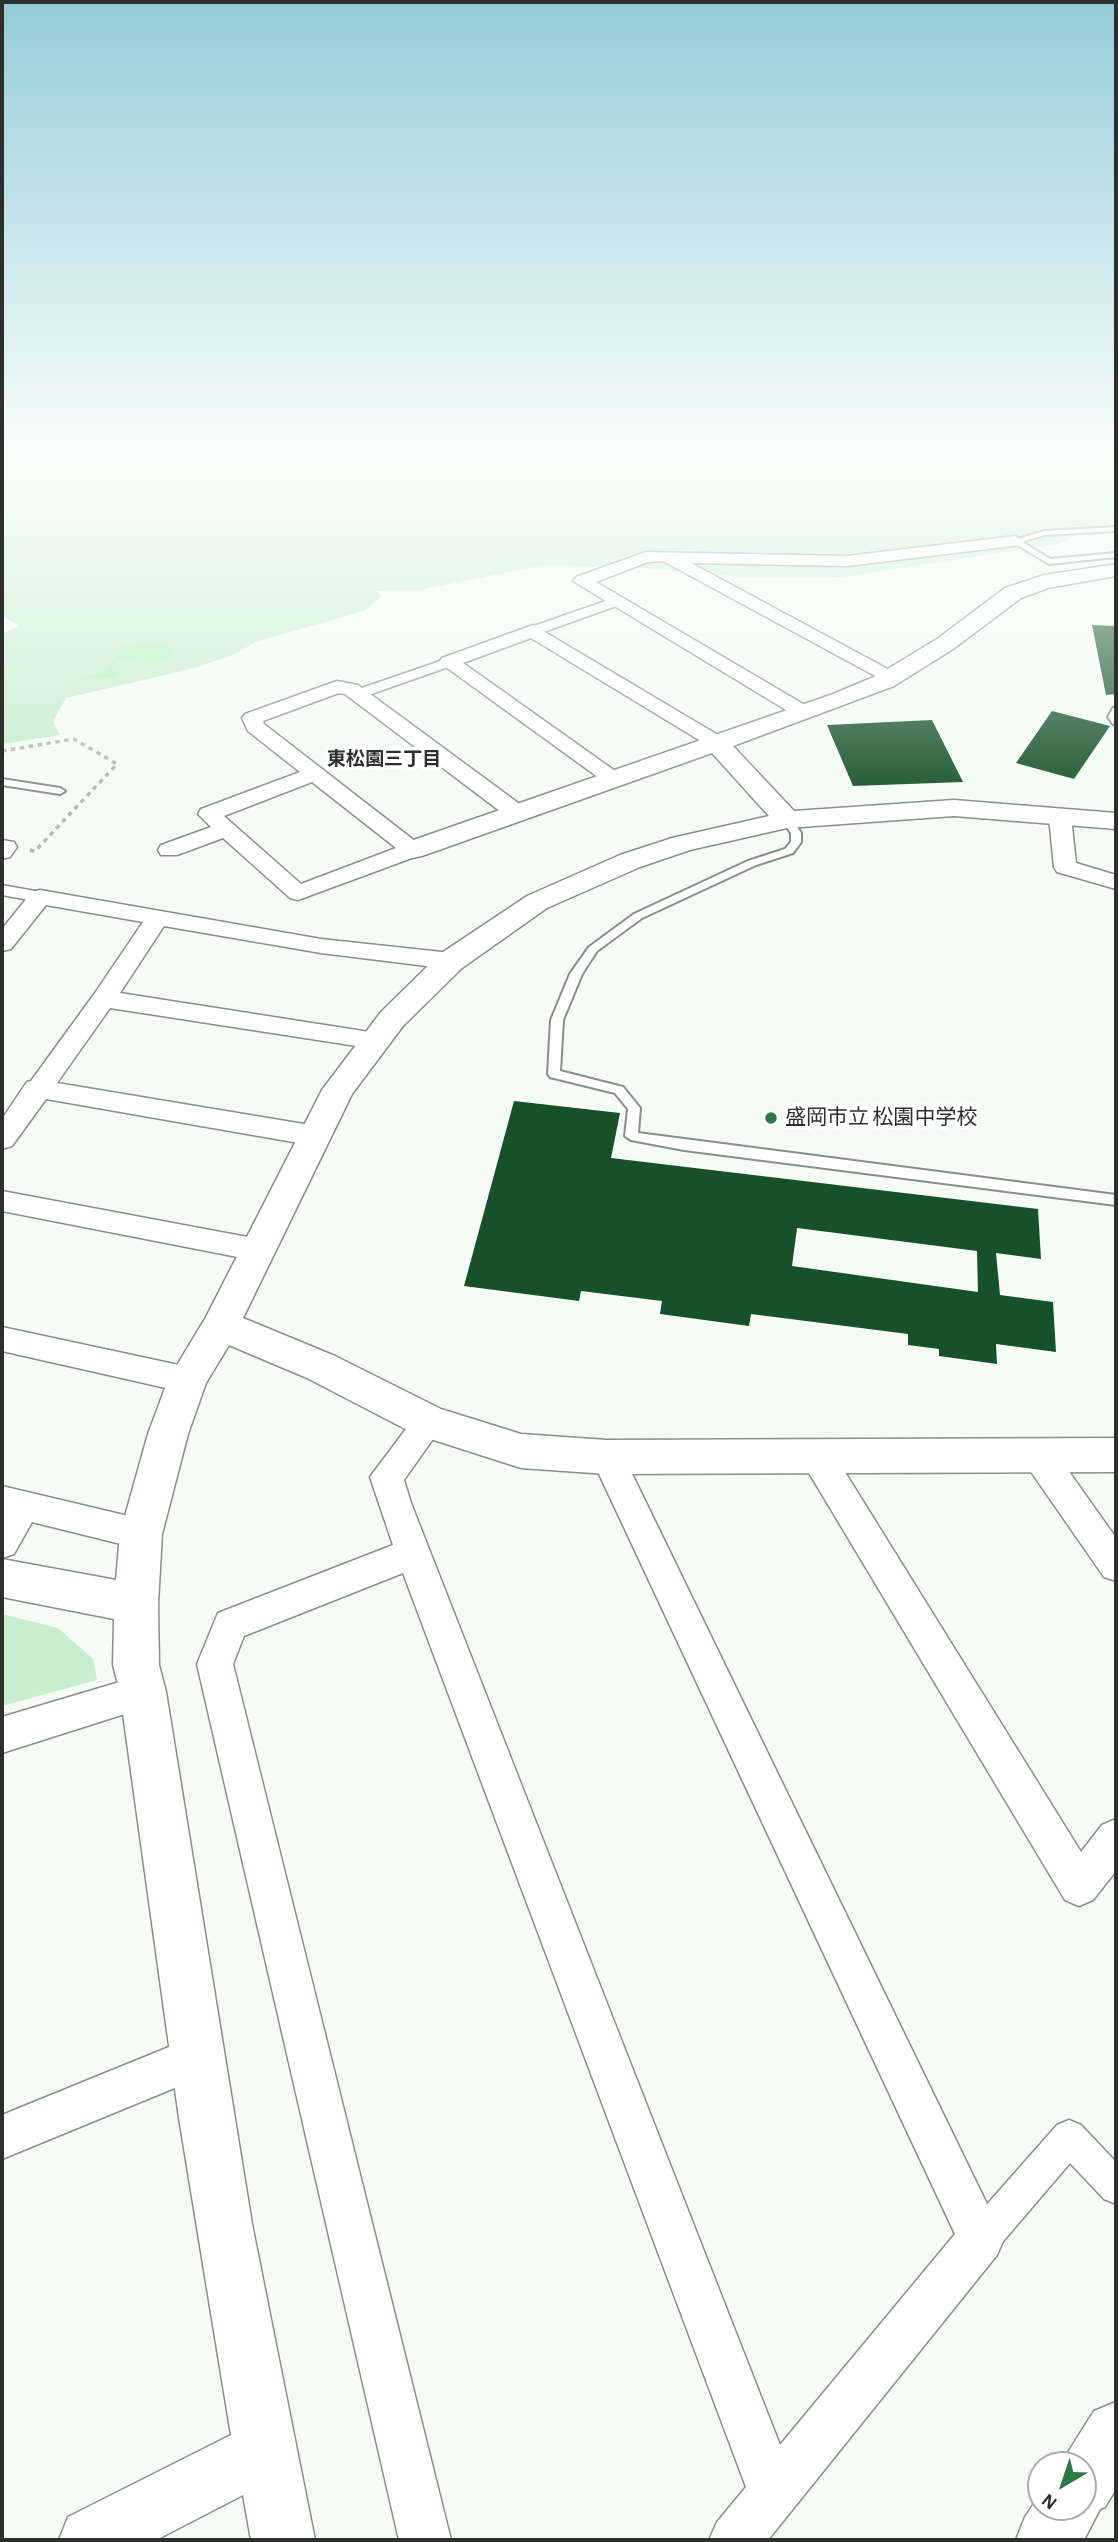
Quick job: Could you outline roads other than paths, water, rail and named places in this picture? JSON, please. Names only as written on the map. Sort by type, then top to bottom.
[{"type":"street","points":[[591,577],[582,580],[803,712]]},
{"type":"street","points":[[704,577],[890,678]]},
{"type":"street","points":[[314,774],[209,814],[298,892],[803,712],[890,678],[945,644],[1013,593],[1044,582],[1076,577]]},
{"type":"street","points":[[358,694],[617,601]]},
{"type":"street","points":[[533,631],[716,742],[787,820]]},
{"type":"street","points":[[449,663],[614,778]]},
{"type":"street","points":[[412,850],[255,727],[252,718],[337,687],[351,689],[517,813]]},
{"type":"street","points":[[283,2540],[264,2451],[196,2058],[143,1692],[136,1665],[136,1604],[141,1534],[168,1434],[188,1380],[221,1325],[338,1090],[416,993],[451,961],[537,902],[629,861],[682,845],[787,820],[954,808],[1116,821]]},
{"type":"street","points":[[1060,817],[1065,867],[1116,882]]},
{"type":"street","points":[[169,850],[227,829]]},
{"type":"street","points":[[2,890],[321,946],[451,961]]},
{"type":"street","points":[[2,944],[40,897]]},
{"type":"street","points":[[2,1139],[36,1088],[104,999],[157,918]]},
{"type":"street","points":[[104,999],[376,1041]]},
{"type":"street","points":[[36,1088],[316,1136]]},
{"type":"street","points":[[2,1201],[258,1250]]},
{"type":"street","points":[[221,1325],[321,1367],[429,1422],[521,1451],[607,1457],[1116,1455]]},
{"type":"street","points":[[2,1339],[188,1380]]},
{"type":"street","points":[[429,1422],[387,1477],[413,1553],[773,2491]]},
{"type":"street","points":[[1039,1456],[1116,1566]]},
{"type":"street","points":[[607,1457],[981,2239]]},
{"type":"street","points":[[818,1458],[1079,1886],[1116,1839]]},
{"type":"street","points":[[2,1544],[13,1503],[141,1534]]},
{"type":"street","points":[[413,1553],[232,1625],[222,1642],[215,1664],[425,2540]]},
{"type":"street","points":[[2,1577],[136,1604]]},
{"type":"street","points":[[2,1735],[143,1692]]},
{"type":"street","points":[[2,2137],[196,2058]]},
{"type":"street","points":[[735,2540],[981,2239],[1069,2137],[1116,2187]]},
{"type":"street","points":[[1097,2463],[1116,2433]]},
{"type":"street","points":[[91,2540],[264,2451]]},
{"type":"street","points":[[1048,2540],[1060,2521]]},
{"type":"lane","points":[[1116,710],[1113,717],[1116,722]]},
{"type":"lane","points":[[2,782],[60,791]]},
{"type":"lane","points":[[787,820],[796,833],[796,842],[789,851],[751,863],[638,916],[593,949],[576,974],[557,1020],[554,1074],[619,1090],[634,1108],[631,1136],[684,1146],[1116,1200]]},
{"type":"place","name":"盛岡市立 松園中学校","points":[[771,1118]]},
{"type":"district","name":"東松園三丁目","points":[[384,759]]}]
